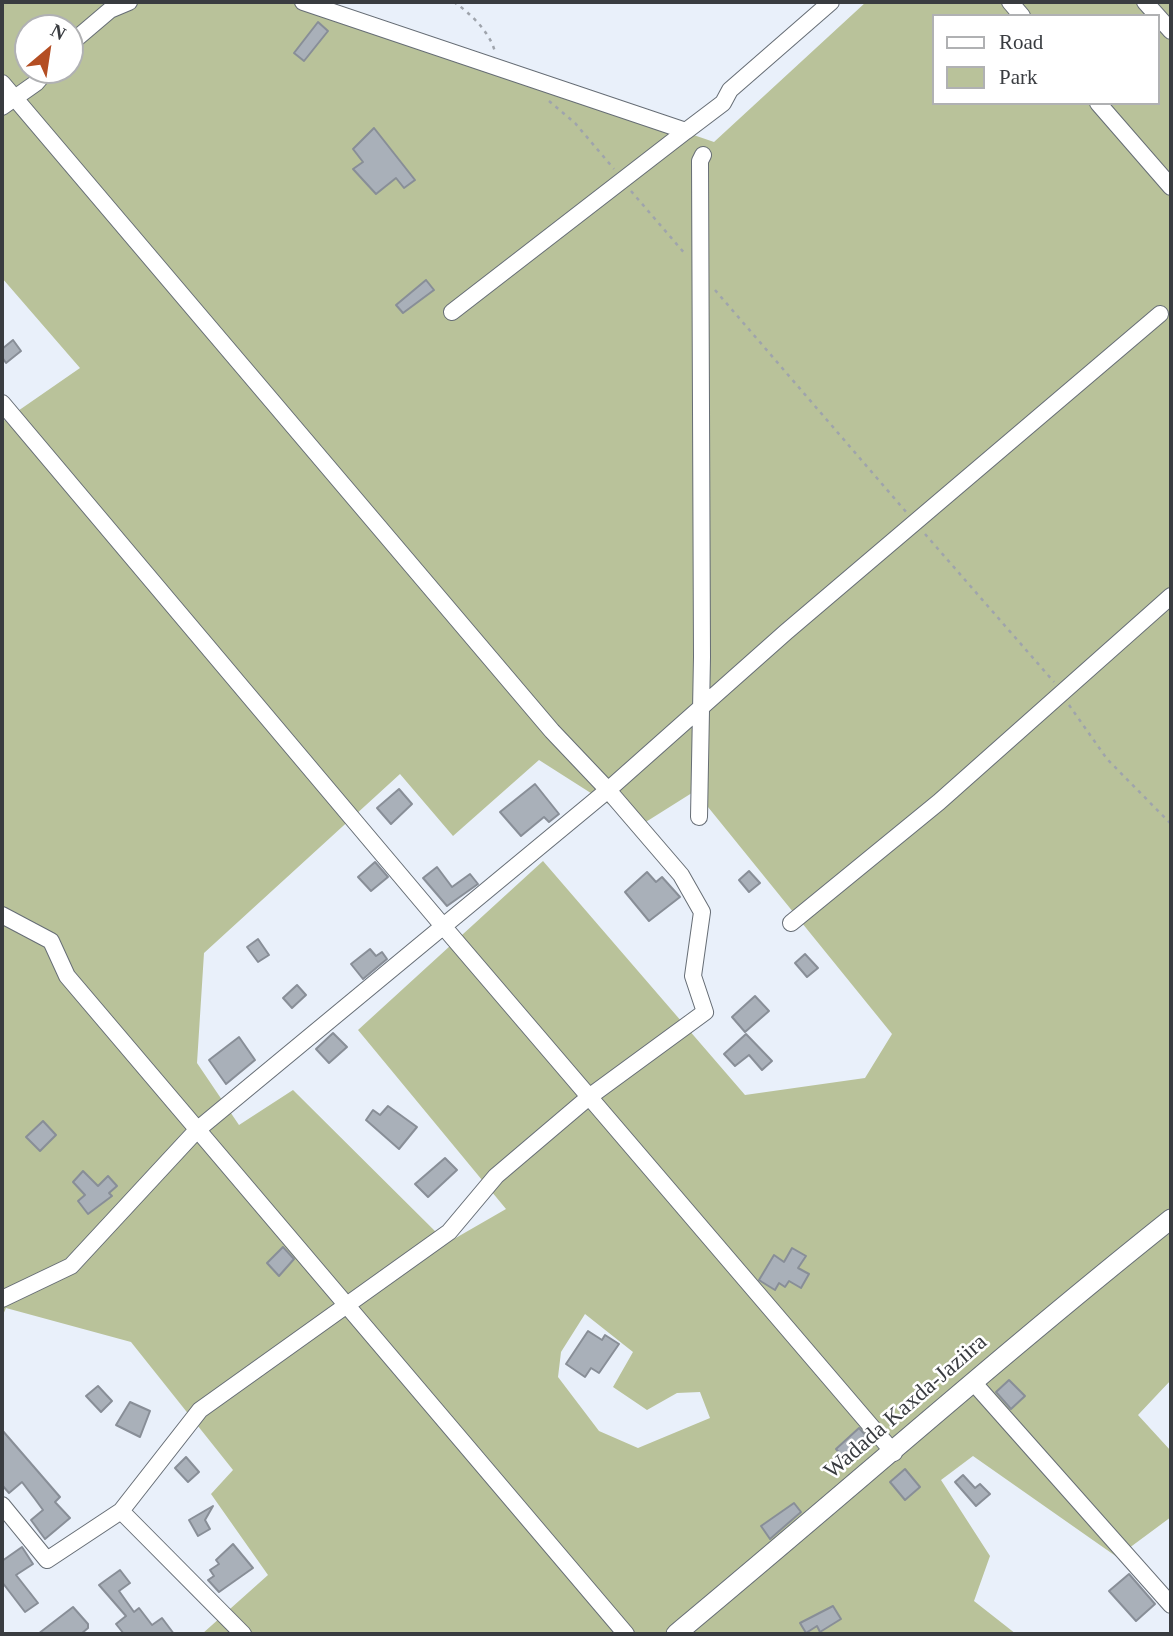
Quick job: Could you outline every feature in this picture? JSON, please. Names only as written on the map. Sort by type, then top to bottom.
[{"type":"street","points":[[84,32],[110,10],[129,2]]},
{"type":"street","points":[[303,2],[685,131]]},
{"type":"street","points":[[452,312],[723,103],[730,89],[831,2]]},
{"type":"street","points":[[1159,18],[1171,31]]},
{"type":"street","points":[[2,83],[8,102],[552,731],[608,789],[681,875],[702,912],[693,976],[710,1007],[589,1097],[496,1176],[449,1232],[200,1409],[121,1511],[47,1560],[2,1505]]},
{"type":"street","points":[[8,102],[35,84]]},
{"type":"street","points":[[1100,105],[1171,187]]},
{"type":"street","points":[[699,817],[702,275],[699,173],[703,155]]},
{"type":"street","points":[[2,1299],[71,1266],[197,1130],[608,789],[915,522],[1160,314]]},
{"type":"street","points":[[2,402],[443,926],[894,1452]]},
{"type":"street","points":[[791,923],[939,802],[1171,596]]},
{"type":"street","points":[[2,915],[51,941],[67,976],[626,1634]]},
{"type":"street","name":"Wadada Kaxda-Jaziira","points":[[676,1634],[894,1452],[1023,1337],[1171,1219]]},
{"type":"street","points":[[973,1382],[1171,1605]]},
{"type":"street","points":[[121,1511],[243,1634]]},
{"type":"path","points":[[454,2],[465,10],[492,41],[496,55]]},
{"type":"path","points":[[544,96],[575,123],[1061,693],[1107,759],[1171,824]]},
{"type":"green space","points":[[2,2],[306,2],[714,142],[866,2],[1171,2],[1171,1380],[1138,1415],[1171,1451],[1171,1517],[1117,1557],[973,1456],[941,1480],[990,1556],[974,1601],[1016,1634],[202,1634],[268,1575],[211,1494],[233,1470],[131,1342],[6,1308],[2,1317],[2,422],[80,368],[2,278]],"holes":[[[539,760],[641,825],[695,791],[892,1034],[865,1078],[745,1095],[543,861],[358,1030],[506,1209],[447,1243],[293,1090],[239,1125],[197,1063],[204,953],[400,774],[453,836]],[[585,1314],[633,1352],[613,1387],[647,1410],[677,1393],[700,1392],[710,1418],[638,1448],[599,1431],[558,1377],[561,1352]]]},
{"type":"building","points":[[318,22],[328,31],[304,61],[294,53]]},
{"type":"building","points":[[374,128],[415,180],[404,188],[396,178],[376,194],[353,169],[363,162],[353,149]]},
{"type":"building","points":[[426,280],[434,290],[403,313],[396,305]]},
{"type":"building","points":[[13,340],[21,351],[6,363],[2,357],[2,349]]},
{"type":"building","points":[[535,784],[559,814],[549,822],[544,817],[521,836],[500,812]]},
{"type":"building","points":[[399,789],[412,804],[391,824],[377,808]]},
{"type":"building","points":[[375,862],[388,877],[371,891],[358,877]]},
{"type":"building","points":[[437,867],[452,887],[470,874],[478,884],[447,906],[423,878]]},
{"type":"building","points":[[749,871],[760,883],[749,892],[739,880]]},
{"type":"building","points":[[647,872],[656,882],[662,877],[680,897],[649,921],[625,892]]},
{"type":"building","points":[[258,939],[269,955],[258,962],[247,947]]},
{"type":"building","points":[[370,949],[376,956],[382,952],[387,959],[363,979],[351,964]]},
{"type":"building","points":[[805,954],[818,968],[807,977],[795,963]]},
{"type":"building","points":[[297,985],[306,995],[292,1008],[283,998]]},
{"type":"building","points":[[755,996],[769,1011],[745,1032],[732,1017]]},
{"type":"building","points":[[333,1033],[347,1047],[329,1063],[316,1049]]},
{"type":"building","points":[[746,1034],[772,1061],[762,1070],[749,1055],[735,1066],[724,1054]]},
{"type":"building","points":[[239,1037],[255,1060],[226,1084],[209,1060]]},
{"type":"building","points":[[388,1106],[417,1127],[399,1149],[366,1120],[373,1110],[380,1115]]},
{"type":"building","points":[[43,1121],[56,1135],[40,1151],[26,1137]]},
{"type":"building","points":[[445,1158],[457,1170],[428,1197],[415,1184]]},
{"type":"building","points":[[83,1171],[98,1186],[108,1176],[117,1186],[109,1193],[112,1196],[88,1214],[78,1201],[85,1195],[73,1182]]},
{"type":"building","points":[[283,1247],[294,1259],[279,1276],[267,1263]]},
{"type":"building","points":[[792,1248],[806,1256],[798,1268],[809,1274],[801,1288],[789,1281],[785,1287],[779,1283],[775,1290],[759,1280],[774,1255],[784,1262]]},
{"type":"building","points":[[588,1331],[602,1340],[605,1335],[619,1344],[599,1373],[591,1368],[585,1377],[566,1364]]},
{"type":"building","points":[[1009,1380],[1025,1396],[1011,1409],[996,1392]]},
{"type":"building","points":[[98,1386],[112,1401],[101,1412],[86,1396]]},
{"type":"building","points":[[130,1402],[150,1411],[140,1437],[116,1425]]},
{"type":"building","points":[[859,1428],[868,1438],[846,1460],[836,1449]]},
{"type":"building","points":[[2,1430],[60,1497],[55,1502],[70,1518],[45,1539],[31,1520],[43,1510],[22,1482],[9,1493],[2,1485]]},
{"type":"building","points":[[186,1457],[199,1472],[188,1482],[175,1468]]},
{"type":"building","points":[[905,1469],[920,1487],[905,1500],[890,1482]]},
{"type":"building","points":[[963,1475],[975,1488],[980,1484],[990,1494],[976,1506],[955,1482]]},
{"type":"building","points":[[794,1503],[801,1512],[770,1539],[761,1526]]},
{"type":"building","points":[[213,1506],[205,1520],[210,1529],[198,1536],[189,1520]]},
{"type":"building","points":[[233,1544],[253,1568],[219,1592],[208,1580],[214,1576],[210,1570],[219,1564],[216,1560]]},
{"type":"building","points":[[22,1547],[33,1564],[16,1575],[38,1603],[25,1612],[2,1582],[2,1561]]},
{"type":"building","points":[[120,1570],[130,1583],[119,1591],[134,1612],[139,1608],[152,1625],[162,1618],[174,1634],[124,1634],[116,1624],[126,1616],[99,1585]]},
{"type":"building","points":[[1129,1574],[1155,1604],[1136,1621],[1109,1591]]},
{"type":"building","points":[[833,1606],[841,1619],[820,1632],[817,1626],[806,1633],[800,1623]]},
{"type":"building","points":[[73,1607],[88,1624],[88,1628],[81,1634],[38,1634]]}]
